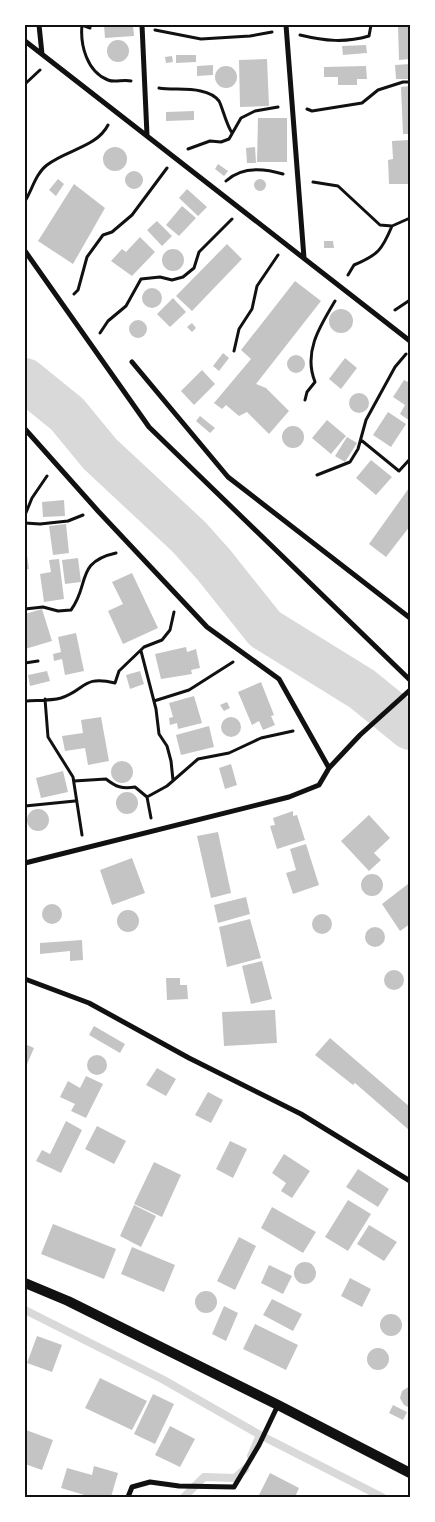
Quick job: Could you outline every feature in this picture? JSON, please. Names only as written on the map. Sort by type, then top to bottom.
[{"type":"main road","points":[[25,1283],[68,1301],[410,1473]]},
{"type":"street","points":[[39,25],[42,54]]},
{"type":"street","points":[[286,25],[304,258]]},
{"type":"street","points":[[142,27],[147,135]]},
{"type":"street","points":[[25,41],[410,341]]},
{"type":"street","points":[[25,251],[149,427],[410,680]]},
{"type":"street","points":[[132,362],[228,477],[410,618]]},
{"type":"street","points":[[25,429],[98,511],[207,627],[279,679],[329,768]]},
{"type":"street","points":[[25,863],[289,797],[319,785],[329,768],[360,735],[410,690]]},
{"type":"street","points":[[25,979],[89,1003],[189,1058],[300,1114],[410,1181]]},
{"type":"street","points":[[128,1497],[132,1487],[150,1482],[179,1486],[234,1487],[259,1444],[278,1405]]},
{"type":"path","points":[[90,28],[82,25],[81,37],[94,72],[109,81],[125,79],[144,86],[208,93],[219,101],[224,120],[232,133]]},
{"type":"path","points":[[142,27],[167,30],[201,39],[250,36],[265,32],[286,32],[327,42],[350,41],[369,36],[371,25]]},
{"type":"path","points":[[25,84],[48,59]]},
{"type":"path","points":[[292,103],[312,111],[362,103],[378,90],[403,82],[410,82]]},
{"type":"path","points":[[63,305],[78,290],[88,257],[102,235],[112,232],[132,215],[175,158],[192,146],[229,139],[241,118],[255,111],[268,110]]},
{"type":"path","points":[[25,201],[45,166],[92,141],[105,130],[116,111]]},
{"type":"path","points":[[241,171],[266,170],[298,180],[338,186],[380,225],[392,226],[410,218]]},
{"type":"path","points":[[92,346],[108,321],[126,306],[142,279],[160,277],[172,280],[183,277],[194,268],[199,252],[242,210]]},
{"type":"path","points":[[305,400],[306,392],[315,382],[310,362],[318,331],[354,265],[372,258],[384,247],[392,226]]},
{"type":"path","points":[[234,351],[239,329],[252,309],[257,286],[286,244]]},
{"type":"path","points":[[317,475],[350,462],[358,449],[366,420],[395,366],[410,350]]},
{"type":"path","points":[[361,440],[382,455],[399,471],[410,459]]},
{"type":"path","points":[[25,515],[32,498],[55,463]]},
{"type":"path","points":[[25,523],[40,524],[68,521],[74,517],[98,511]]},
{"type":"path","points":[[25,609],[43,607],[58,611],[71,610],[77,602],[86,571],[100,556],[116,553],[129,544]]},
{"type":"path","points":[[25,701],[59,698],[72,694],[82,685],[99,679],[115,683],[118,671],[141,651],[162,640],[170,630],[173,614],[183,602]]},
{"type":"path","points":[[141,651],[154,701],[159,734],[167,746],[173,780]]},
{"type":"path","points":[[154,701],[189,690],[231,664],[243,653]]},
{"type":"path","points":[[25,663],[38,661]]},
{"type":"path","points":[[45,699],[48,737],[74,781],[75,801],[83,848]]},
{"type":"path","points":[[146,797],[173,780],[198,759],[229,753],[261,738],[285,734],[306,727]]},
{"type":"path","points":[[74,781],[106,779],[115,786],[124,789],[135,787],[146,797],[155,830]]},
{"type":"path","points":[[25,806],[75,801]]},
{"type":"building","points":[[104,25],[133,25],[134,36],[105,38]]},
{"type":"building","points":[[398,25],[410,25],[410,59],[399,60]]},
{"type":"building","points":[[118,40],[126,43],[129,51],[126,59],[118,62],[110,59],[107,51],[110,43]]},
{"type":"building","points":[[366,45],[367,53],[343,55],[342,46]]},
{"type":"building","points":[[176,55],[196,55],[196,62],[176,63]]},
{"type":"building","points":[[172,56],[173,62],[166,63],[165,57]]},
{"type":"building","points":[[267,59],[269,106],[240,107],[239,60]]},
{"type":"building","points":[[410,64],[410,79],[396,79],[395,65]]},
{"type":"building","points":[[213,65],[213,75],[197,76],[197,66]]},
{"type":"building","points":[[226,66],[234,69],[237,77],[234,85],[226,88],[218,85],[215,77],[218,69]]},
{"type":"building","points":[[366,66],[367,79],[357,79],[357,85],[338,85],[338,77],[324,77],[324,67]]},
{"type":"building","points":[[410,86],[410,134],[403,134],[401,87]]},
{"type":"building","points":[[194,111],[194,120],[166,121],[166,112]]},
{"type":"building","points":[[258,118],[287,118],[287,162],[257,162]]},
{"type":"building","points":[[410,140],[410,184],[389,184],[388,160],[393,159],[392,141]]},
{"type":"building","points":[[115,147],[120,148],[126,154],[126,164],[120,170],[115,171],[110,170],[104,164],[103,159],[104,154],[110,148]]},
{"type":"building","points":[[255,147],[256,163],[247,163],[246,148]]},
{"type":"building","points":[[218,164],[228,171],[224,176],[215,169]]},
{"type":"building","points":[[134,171],[140,174],[143,180],[140,186],[134,189],[128,186],[125,180],[128,174]]},
{"type":"building","points":[[58,179],[64,184],[56,196],[49,190]]},
{"type":"building","points":[[258,179],[262,179],[266,185],[262,191],[258,191],[254,187],[254,183]]},
{"type":"building","points":[[74,184],[105,208],[73,264],[38,241]]},
{"type":"building","points":[[187,189],[207,207],[198,216],[179,198]]},
{"type":"building","points":[[182,206],[196,218],[179,236],[166,225]]},
{"type":"building","points":[[157,221],[172,236],[162,246],[147,230]]},
{"type":"building","points":[[140,237],[155,252],[132,276],[111,261],[122,249],[126,252]]},
{"type":"building","points":[[324,241],[333,241],[334,248],[324,248]]},
{"type":"building","points":[[227,244],[242,259],[192,311],[176,296]]},
{"type":"building","points":[[173,249],[181,252],[184,260],[181,268],[173,271],[165,268],[162,260],[165,252]]},
{"type":"building","points":[[295,281],[321,301],[256,384],[266,388],[289,411],[269,434],[247,412],[239,416],[226,405],[222,409],[214,403],[251,359],[241,350]]},
{"type":"building","points":[[152,288],[159,291],[162,298],[159,305],[152,308],[145,305],[142,298],[145,291]]},
{"type":"building","points":[[173,298],[186,312],[170,327],[157,314]]},
{"type":"building","points":[[341,309],[349,313],[353,321],[349,329],[341,333],[333,329],[329,321],[333,313]]},
{"type":"building","points":[[138,320],[144,323],[147,329],[144,335],[138,338],[132,335],[129,329],[132,323]]},
{"type":"building","points":[[192,323],[196,328],[192,332],[187,327]]},
{"type":"building","points":[[223,353],[229,358],[219,371],[213,366]]},
{"type":"building","points":[[296,355],[302,358],[305,364],[302,370],[296,373],[290,370],[287,364],[290,358]]},
{"type":"building","points":[[345,358],[357,368],[341,389],[329,379]]},
{"type":"building","points":[[202,370],[215,384],[194,405],[181,391]]},
{"type":"building","points":[[404,380],[410,383],[410,421],[400,414],[405,405],[393,397]]},
{"type":"building","points":[[359,393],[366,396],[369,403],[366,410],[359,413],[352,410],[349,403],[352,396]]},
{"type":"building","points":[[388,412],[406,424],[391,447],[373,435]]},
{"type":"building","points":[[200,416],[215,428],[210,433],[196,421]]},
{"type":"building","points":[[327,420],[346,436],[331,454],[312,438]]},
{"type":"building","points":[[293,426],[301,429],[304,437],[301,445],[293,448],[285,445],[282,437],[285,429]]},
{"type":"building","points":[[347,437],[357,443],[345,462],[335,456]]},
{"type":"building","points":[[371,460],[392,477],[376,495],[356,478]]},
{"type":"building","points":[[409,488],[410,526],[386,557],[369,544]]},
{"type":"building","points":[[64,500],[65,516],[43,517],[42,502]]},
{"type":"building","points":[[66,524],[69,553],[53,555],[49,526]]},
{"type":"building","points":[[27,555],[29,569],[25,570],[25,556]]},
{"type":"building","points":[[78,558],[81,582],[65,584],[62,560]]},
{"type":"building","points":[[59,559],[64,599],[44,602],[40,574],[51,572],[49,560]]},
{"type":"building","points":[[132,573],[158,628],[123,644],[108,611],[123,604],[112,582]]},
{"type":"building","points":[[42,609],[52,641],[25,649],[25,614]]},
{"type":"building","points":[[76,633],[84,671],[65,675],[62,659],[54,661],[53,654],[61,652],[58,637]]},
{"type":"building","points":[[186,647],[187,652],[196,649],[200,668],[191,670],[192,674],[161,679],[155,654]]},
{"type":"building","points":[[47,671],[50,681],[30,686],[28,675]]},
{"type":"building","points":[[140,671],[144,684],[130,689],[126,675]]},
{"type":"building","points":[[261,682],[274,715],[271,716],[275,725],[263,730],[259,721],[252,725],[238,692]]},
{"type":"building","points":[[194,696],[202,723],[178,729],[177,723],[170,725],[169,718],[173,717],[169,703]]},
{"type":"building","points":[[227,702],[230,708],[224,711],[220,705]]},
{"type":"building","points":[[101,717],[109,761],[88,765],[85,748],[65,751],[62,736],[83,733],[81,720]]},
{"type":"building","points":[[227,717],[235,717],[241,723],[241,731],[235,737],[227,737],[221,731],[221,723]]},
{"type":"building","points":[[209,726],[214,747],[181,755],[176,735]]},
{"type":"building","points":[[122,761],[130,764],[133,772],[130,780],[122,783],[114,780],[111,772],[114,764]]},
{"type":"building","points":[[231,764],[237,785],[225,789],[219,768]]},
{"type":"building","points":[[63,771],[68,792],[41,798],[36,778]]},
{"type":"building","points":[[127,792],[135,795],[138,803],[135,811],[127,814],[119,811],[116,803],[119,795]]},
{"type":"building","points":[[38,809],[46,812],[49,820],[46,828],[38,831],[30,828],[27,820],[30,812]]},
{"type":"building","points":[[293,811],[293,816],[297,815],[305,840],[277,849],[270,826],[275,825],[273,818]]},
{"type":"building","points":[[369,815],[390,838],[374,853],[381,860],[369,871],[341,841]]},
{"type":"building","points":[[218,832],[231,893],[211,898],[197,836]]},
{"type":"building","points":[[306,844],[319,885],[293,894],[286,873],[296,870],[290,849]]},
{"type":"building","points":[[132,858],[145,893],[112,905],[100,870]]},
{"type":"building","points":[[372,874],[380,877],[383,885],[380,893],[372,896],[364,893],[361,885],[364,877]]},
{"type":"building","points":[[408,884],[410,924],[400,931],[382,904]]},
{"type":"building","points":[[246,897],[250,914],[218,923],[214,905]]},
{"type":"building","points":[[52,904],[59,907],[62,914],[59,921],[52,924],[45,921],[42,914],[45,907]]},
{"type":"building","points":[[128,910],[136,913],[139,921],[136,929],[128,932],[120,929],[117,921],[120,913]]},
{"type":"building","points":[[322,914],[329,917],[332,924],[329,931],[322,934],[315,931],[312,924],[315,917]]},
{"type":"building","points":[[250,919],[261,958],[227,967],[219,927]]},
{"type":"building","points":[[375,927],[382,930],[385,937],[382,944],[375,947],[368,944],[365,937],[368,930]]},
{"type":"building","points":[[82,940],[83,960],[70,961],[70,951],[40,954],[40,943]]},
{"type":"building","points":[[262,961],[272,999],[251,1004],[242,966]]},
{"type":"building","points":[[394,970],[401,973],[404,980],[401,987],[394,990],[387,987],[384,980],[387,973]]},
{"type":"building","points":[[166,978],[180,978],[180,985],[187,985],[188,999],[167,1000]]},
{"type":"building","points":[[275,1010],[277,1043],[224,1046],[222,1012]]},
{"type":"building","points":[[94,1026],[125,1044],[120,1053],[89,1035]]},
{"type":"building","points":[[330,1038],[410,1107],[409,1130],[355,1083],[353,1085],[315,1055]]},
{"type":"building","points":[[25,1044],[34,1048],[25,1069]]},
{"type":"building","points":[[97,1055],[104,1058],[107,1065],[104,1072],[97,1075],[90,1072],[87,1065],[90,1058]]},
{"type":"building","points":[[157,1068],[176,1079],[166,1096],[146,1085]]},
{"type":"building","points":[[86,1076],[103,1084],[86,1118],[71,1111],[75,1104],[60,1097],[68,1081],[80,1088]]},
{"type":"building","points":[[208,1092],[223,1100],[211,1123],[195,1115]]},
{"type":"building","points":[[66,1121],[82,1130],[61,1173],[36,1161],[42,1150],[50,1154]]},
{"type":"building","points":[[97,1126],[126,1141],[114,1164],[85,1149]]},
{"type":"building","points":[[230,1141],[247,1149],[233,1178],[216,1169]]},
{"type":"building","points":[[284,1154],[310,1171],[292,1198],[281,1191],[286,1183],[272,1173]]},
{"type":"building","points":[[154,1162],[181,1175],[162,1217],[134,1204]]},
{"type":"building","points":[[358,1169],[389,1189],[378,1207],[346,1187]]},
{"type":"building","points":[[348,1200],[371,1214],[348,1251],[325,1237]]},
{"type":"building","points":[[134,1205],[156,1216],[141,1247],[120,1236]]},
{"type":"building","points":[[272,1207],[316,1232],[303,1253],[261,1228]]},
{"type":"building","points":[[53,1224],[116,1249],[104,1279],[41,1254]]},
{"type":"building","points":[[369,1225],[397,1242],[384,1261],[357,1244]]},
{"type":"building","points":[[239,1237],[256,1246],[235,1290],[217,1281]]},
{"type":"building","points":[[132,1247],[175,1265],[164,1292],[121,1274]]},
{"type":"building","points":[[305,1262],[313,1265],[316,1273],[313,1281],[305,1284],[297,1281],[294,1273],[297,1265]]},
{"type":"building","points":[[269,1265],[292,1276],[283,1294],[261,1283]]},
{"type":"building","points":[[350,1278],[371,1289],[362,1307],[341,1296]]},
{"type":"building","points":[[206,1291],[214,1294],[217,1302],[214,1310],[206,1313],[198,1310],[195,1302],[198,1294]]},
{"type":"building","points":[[272,1299],[302,1314],[293,1331],[263,1315]]},
{"type":"building","points":[[224,1306],[238,1313],[226,1341],[212,1334]]},
{"type":"building","points":[[391,1314],[399,1317],[402,1325],[399,1333],[391,1336],[383,1333],[380,1325],[383,1317]]},
{"type":"building","points":[[255,1324],[298,1345],[286,1370],[243,1349]]},
{"type":"building","points":[[37,1336],[62,1345],[52,1372],[27,1363]]},
{"type":"building","points":[[378,1348],[386,1351],[389,1359],[386,1367],[378,1370],[370,1367],[367,1359],[370,1351]]},
{"type":"building","points":[[100,1378],[147,1401],[132,1430],[85,1408]]},
{"type":"building","points":[[410,1386],[410,1408],[404,1405],[400,1398],[402,1391]]},
{"type":"building","points":[[153,1394],[174,1404],[155,1444],[134,1434]]},
{"type":"building","points":[[393,1405],[407,1412],[403,1420],[389,1413]]},
{"type":"building","points":[[170,1426],[195,1439],[180,1467],[155,1455]]},
{"type":"building","points":[[26,1430],[53,1440],[42,1470],[25,1464]]},
{"type":"building","points":[[94,1466],[118,1473],[111,1497],[91,1497],[61,1488],[67,1468],[92,1475]]},
{"type":"building","points":[[270,1473],[299,1488],[295,1497],[258,1497]]},
{"type":"waterway","points":[[25,380],[67,414],[100,454],[189,537],[265,629],[362,689],[410,728]]},
{"type":"waterway","points":[[25,1310],[162,1379],[260,1435],[382,1497]]},
{"type":"waterway","points":[[251,1456],[260,1435]]},
{"type":"waterway","points":[[184,1497],[204,1477],[235,1478],[245,1469]]}]
